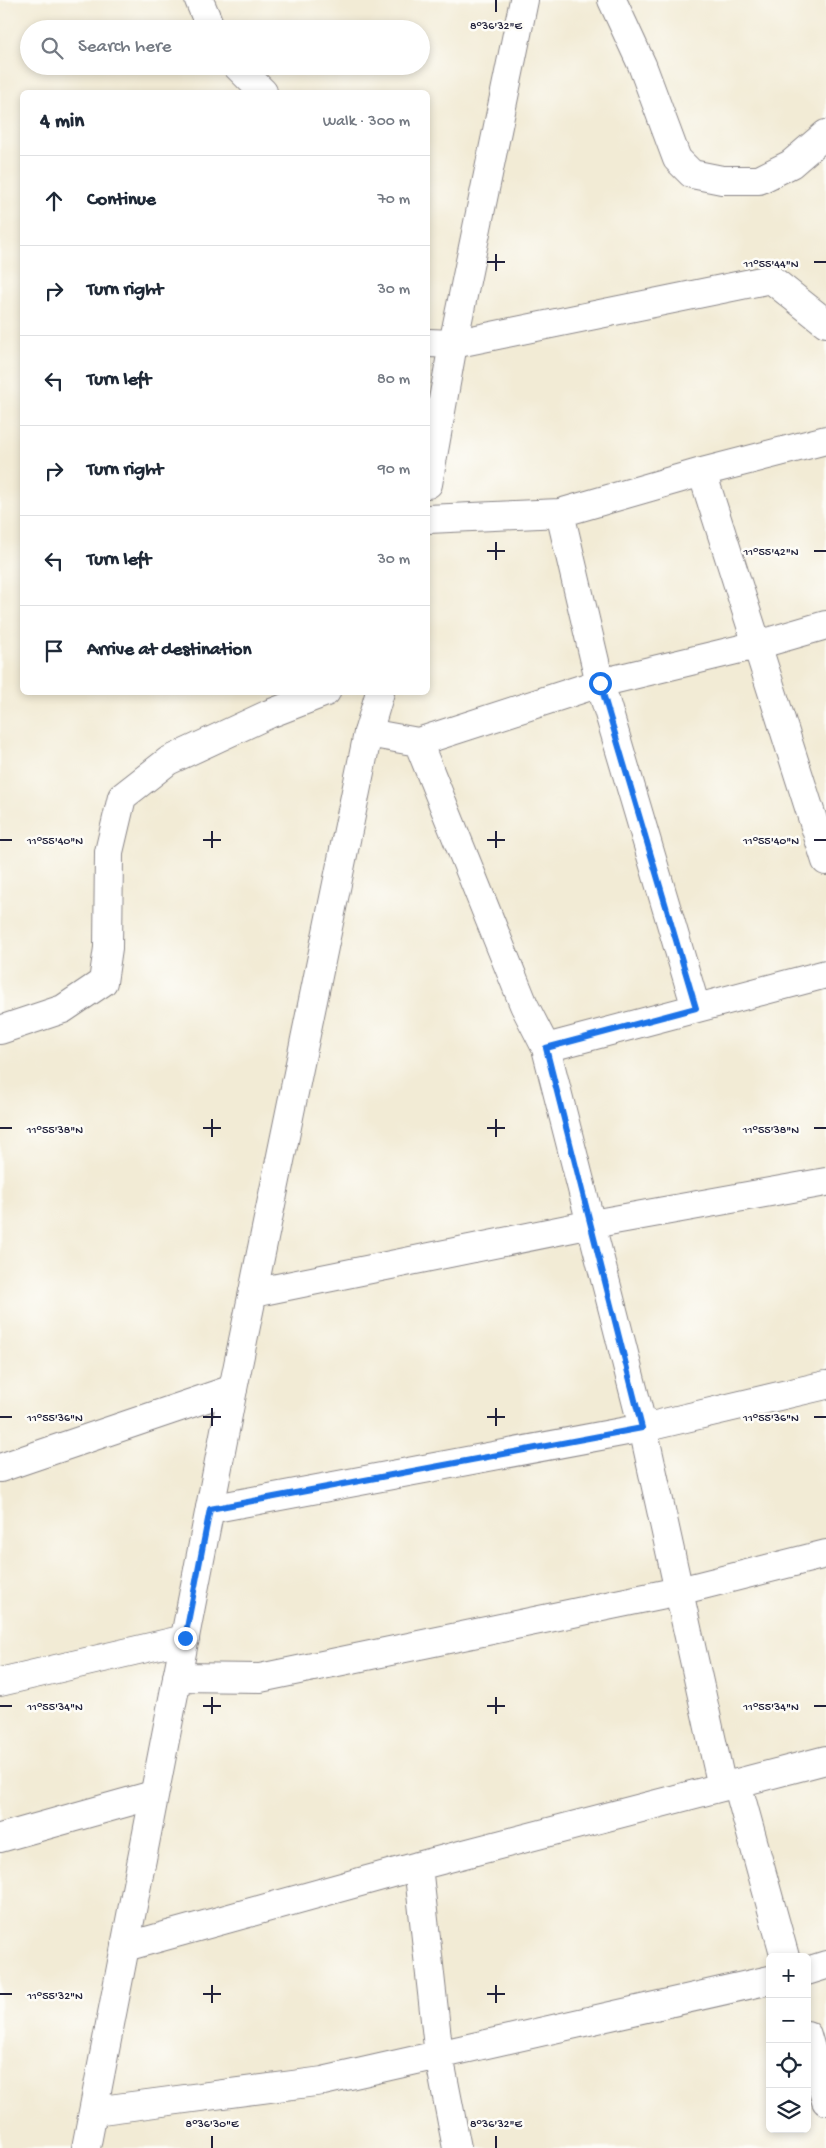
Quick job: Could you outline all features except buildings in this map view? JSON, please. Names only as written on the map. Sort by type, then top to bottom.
[{"type":"street","points":[[199,0],[208,20]]},
{"type":"street","points":[[430,461],[440,344],[524,0]]},
{"type":"street","points":[[612,0],[642,65],[677,159],[692,174],[722,180],[759,180],[791,164],[826,134]]},
{"type":"street","points":[[246,75],[260,90]]},
{"type":"street","points":[[440,344],[772,279],[826,323]]},
{"type":"street","points":[[430,519],[560,513],[702,472],[826,440]]},
{"type":"street","points":[[702,472],[826,861]]},
{"type":"street","points":[[560,513],[600,683],[696,1008]]},
{"type":"street","points":[[368,733],[418,742],[600,683],[757,645],[826,626]]},
{"type":"street","points":[[0,1030],[63,1009],[103,982],[108,948],[110,852],[122,797],[168,760],[269,714],[318,695]]},
{"type":"street","points":[[86,2148],[233,1389],[368,733],[379,695]]},
{"type":"street","points":[[418,742],[524,1005],[546,1048],[642,1428],[679,1591],[730,1785],[784,1953]]},
{"type":"street","points":[[546,1048],[826,974]]},
{"type":"street","points":[[253,1292],[592,1224],[826,1182]]},
{"type":"street","points":[[210,1509],[642,1428],[826,1385]]},
{"type":"street","points":[[0,1468],[233,1389]]},
{"type":"street","points":[[178,1677],[260,1678],[679,1591],[826,1554]]},
{"type":"street","points":[[0,1682],[185,1638]]},
{"type":"street","points":[[125,1947],[418,1866],[826,1760]]},
{"type":"street","points":[[0,1838],[153,1796]]},
{"type":"street","points":[[418,1866],[440,2056],[457,2148]]},
{"type":"street","points":[[811,1970],[826,1966]]},
{"type":"street","points":[[94,2111],[323,2081],[766,1981]]},
{"type":"street","points":[[809,2043],[826,2101]]},
{"type":"route","points":[[185,1638],[210,1509],[642,1428],[546,1048],[696,1008],[600,683]]}]
